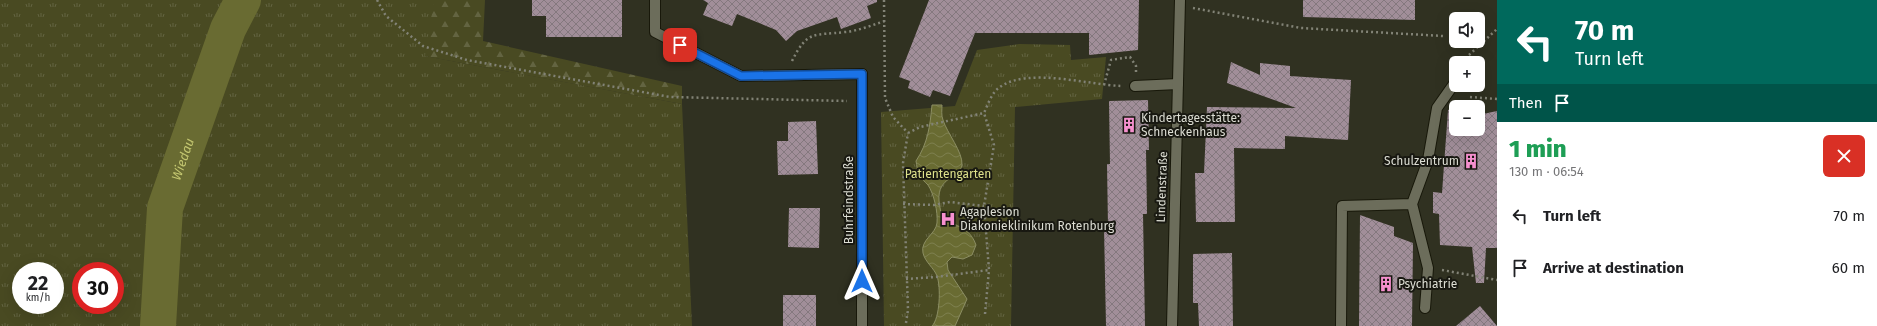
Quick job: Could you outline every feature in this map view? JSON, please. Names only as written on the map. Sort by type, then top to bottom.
[{"type":"street","points":[[655,0],[655,32],[741,76],[785,75]]},
{"type":"street","name":"Lindenstraße","points":[[1172,326],[1180,3]]},
{"type":"street","name":"Buhrfeindstraße","points":[[785,75],[862,74],[862,326]]},
{"type":"street","points":[[1135,86],[1178,84]]},
{"type":"street","points":[[1425,308],[1428,268],[1412,204],[1428,160],[1437,108],[1449,91]]},
{"type":"street","points":[[1341,326],[1342,206],[1412,204]]},
{"type":"path","points":[[377,0],[386,16],[423,46],[466,60],[670,97],[862,101]]},
{"type":"path","points":[[884,0],[885,98],[893,117],[908,133]]},
{"type":"path","points":[[1180,3],[1301,28],[1443,36]]},
{"type":"path","points":[[785,75],[800,45],[809,37],[823,33],[846,32],[885,21]]},
{"type":"path","points":[[1469,54],[1497,29]]},
{"type":"path","points":[[984,314],[989,270],[984,206],[994,145],[984,113],[994,94],[1000,87],[1026,78],[1037,77],[1104,85],[1135,86],[1136,66],[1130,57],[1111,60],[1104,85]]},
{"type":"path","points":[[1470,97],[1497,99]]},
{"type":"path","points":[[908,133],[920,127],[984,113]]},
{"type":"path","points":[[906,324],[908,310],[903,204],[903,163],[908,133]]},
{"type":"path","points":[[903,204],[934,205],[950,202],[984,206]]},
{"type":"path","points":[[1428,268],[1497,280]]},
{"type":"path","points":[[906,279],[936,277],[989,270]]},
{"type":"green space","points":[[0,0],[434,0],[425,56],[682,104],[692,326],[0,326]]},
{"type":"green space","points":[[290,0],[485,0],[483,41],[682,86],[682,104],[424,56]]},
{"type":"green space","name":"Patientengarten","points":[[1019,44],[1070,45],[1071,60],[1106,57],[1102,99],[1015,107],[1011,326],[884,326],[881,112],[955,106],[977,50]]},
{"type":"water","points":[[932,105],[942,105],[943,120],[962,160],[960,170],[941,187],[939,201],[941,214],[948,221],[968,232],[976,245],[972,255],[963,259],[952,257],[947,262],[948,270],[967,299],[955,326],[932,326],[935,322],[938,310],[938,281],[936,273],[923,253],[924,244],[936,227],[937,214],[932,193],[928,185],[919,174],[916,161],[928,134]]},
{"type":"building","points":[[532,0],[622,0],[622,37],[546,37],[546,16],[532,16]]},
{"type":"building","points":[[703,0],[877,0],[877,2],[867,6],[871,18],[841,29],[837,17],[797,31],[786,41],[776,30],[737,14],[732,26],[703,15],[708,3]]},
{"type":"building","points":[[929,0],[1139,0],[1138,50],[1089,55],[1089,33],[975,33],[950,96],[933,90],[930,97],[908,88],[910,81],[899,77]]},
{"type":"building","points":[[1303,0],[1415,0],[1415,20],[1303,17]]},
{"type":"building","points":[[1231,62],[1260,75],[1260,63],[1290,66],[1290,76],[1351,80],[1348,140],[1285,136],[1285,149],[1234,148],[1235,222],[1196,222],[1195,173],[1204,173],[1207,107],[1296,108],[1227,83]]},
{"type":"building","points":[[1148,100],[1149,150],[1146,150],[1147,214],[1143,214],[1145,326],[1106,326],[1104,227],[1108,227],[1107,164],[1110,164],[1109,101]]},
{"type":"building","name":"Schulzentrum","points":[[1448,110],[1449,136],[1485,136],[1485,114],[1497,111],[1497,248],[1486,248],[1484,283],[1476,283],[1472,247],[1440,245],[1439,214],[1433,213],[1433,192],[1442,193]]},
{"type":"building","points":[[816,121],[818,174],[778,175],[777,141],[788,141],[788,122]]},
{"type":"building","points":[[789,208],[820,208],[819,248],[788,247]]},
{"type":"building","name":"Psychiatrie","points":[[1360,215],[1394,227],[1394,236],[1413,243],[1412,326],[1359,326]]},
{"type":"building","points":[[1232,253],[1233,326],[1199,326],[1198,303],[1193,303],[1193,254]]},
{"type":"building","points":[[783,295],[816,295],[816,326],[783,326]]},
{"type":"building","name":"Psychiatrie","points":[[1480,306],[1497,326],[1456,326]]},
{"type":"waterway","name":"Wiedau","points":[[158,326],[165,208],[228,29],[243,0]]},
{"type":"place","name":"Kindertagesstätte: Schneckenhaus","points":[[1129,125]]},
{"type":"place","name":"Schulzentrum","points":[[1471,161]]},
{"type":"place","name":"Agaplesion Diakonieklinikum Rotenburg","points":[[948,219]]},
{"type":"place","name":"Psychiatrie","points":[[1386,284]]},
{"type":"route","points":[[680,45],[741,76],[862,74],[862,281]]}]
